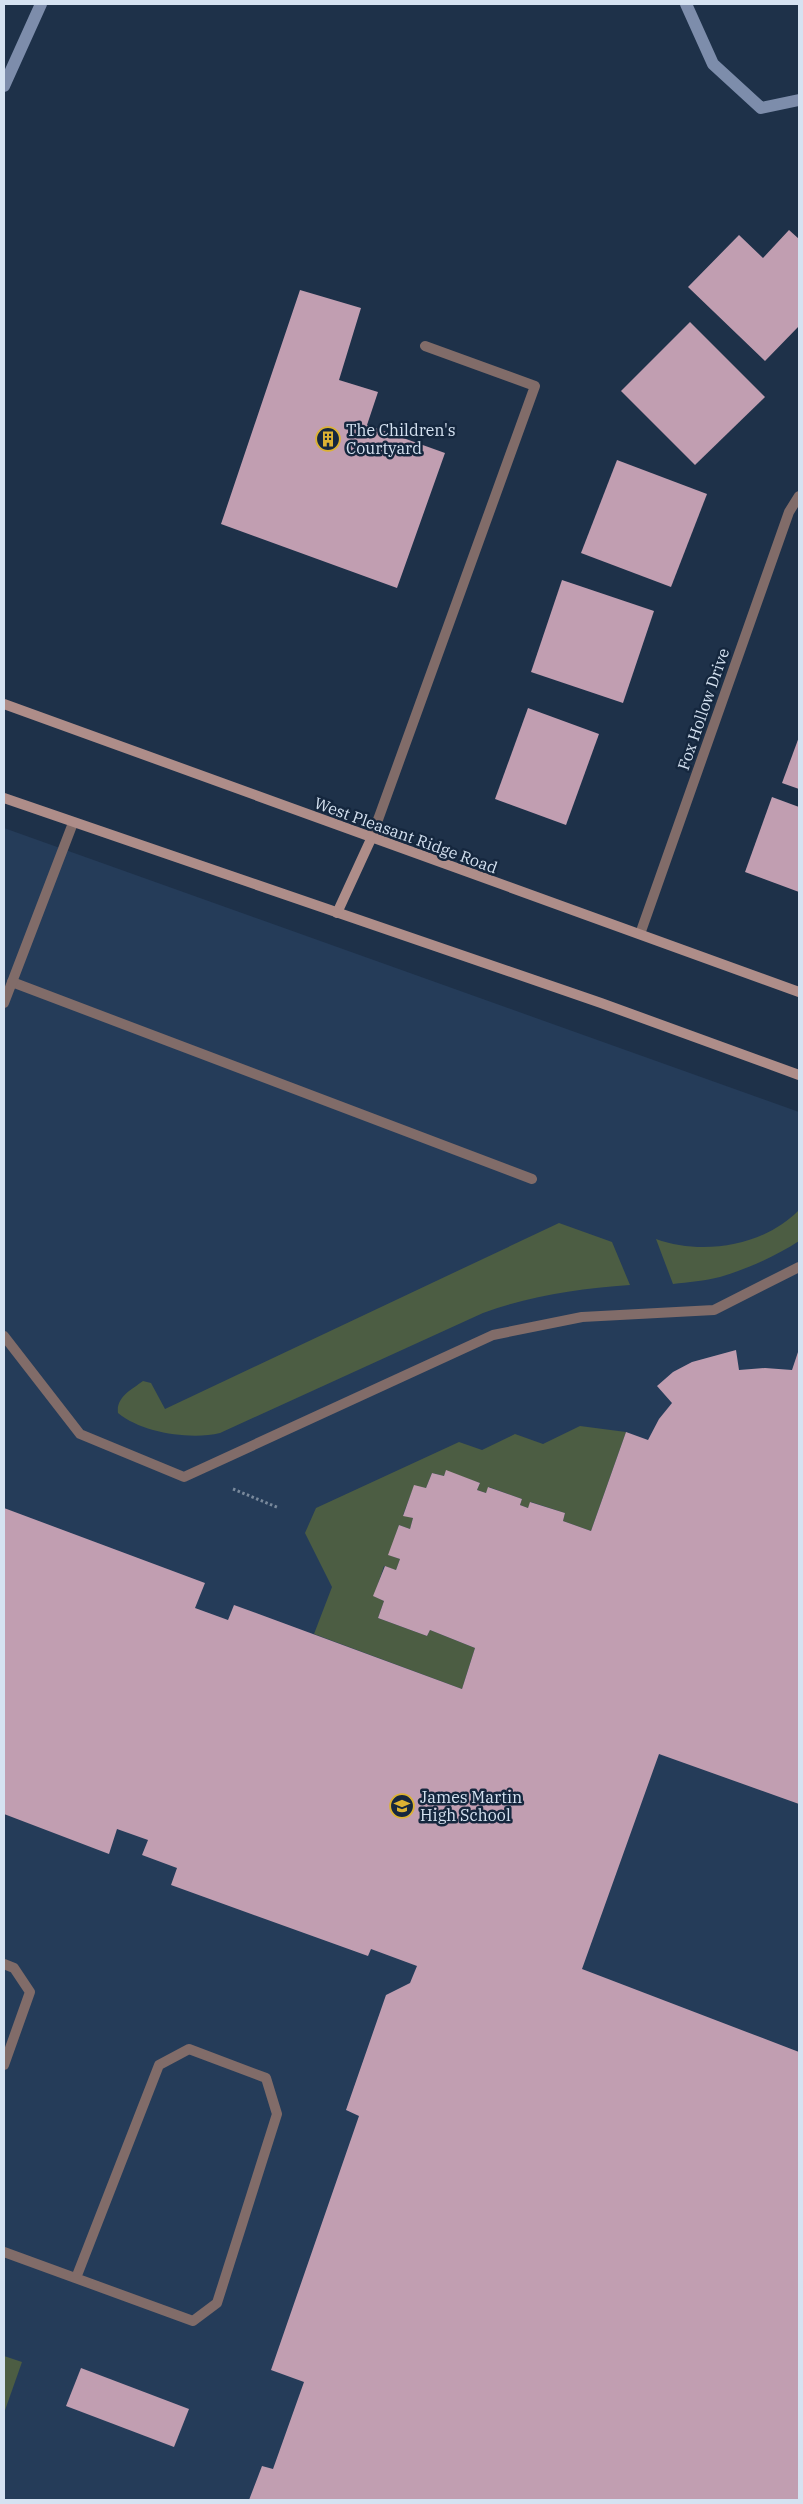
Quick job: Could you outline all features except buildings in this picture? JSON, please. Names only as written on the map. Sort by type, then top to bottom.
[{"type":"main road","name":"West Pleasant Ridge Road","points":[[4,704],[799,992]]},
{"type":"main road","points":[[4,798],[601,1003],[799,1074]]},
{"type":"main road","points":[[337,913],[371,838]]},
{"type":"street","points":[[371,838],[535,386],[425,346]]},
{"type":"street","name":"Fox Hollow Drive","points":[[640,934],[788,512],[799,496]]},
{"type":"street","points":[[4,1003],[73,823]]},
{"type":"street","points":[[12,982],[532,1179]]},
{"type":"street","points":[[4,1336],[80,1434],[184,1477],[492,1335],[582,1317],[714,1310],[799,1268]]},
{"type":"street","points":[[4,1964],[14,1968],[30,1992],[4,2065]]},
{"type":"street","points":[[4,2252],[193,2322],[217,2303],[277,2114],[266,2078],[189,2049],[159,2065],[76,2278]]},
{"type":"path","points":[[233,1489],[279,1508]]},
{"type":"shaded area","name":"James Martin High School","points":[[4,828],[799,1112],[799,2500],[4,2500]]},
{"type":"green space","points":[[799,1210],[799,1241],[790,1247],[761,1262],[730,1274],[708,1280],[673,1284],[656,1239],[693,1247],[713,1247],[732,1244],[769,1232]]},
{"type":"green space","points":[[559,1223],[612,1242],[630,1285],[556,1294],[483,1313],[220,1433],[195,1436],[167,1433],[140,1426],[118,1413],[119,1403],[122,1398],[143,1381],[151,1383],[165,1409]]},
{"type":"green space","points":[[580,1426],[626,1432],[591,1531],[563,1521],[565,1513],[531,1502],[528,1508],[520,1505],[522,1499],[489,1487],[486,1493],[477,1490],[480,1483],[446,1471],[444,1476],[432,1473],[426,1488],[414,1486],[403,1515],[413,1518],[410,1529],[399,1525],[389,1555],[400,1559],[396,1570],[384,1566],[374,1596],[384,1601],[378,1618],[427,1636],[430,1630],[475,1648],[462,1689],[314,1634],[332,1587],[305,1533],[316,1508],[459,1442],[482,1450],[515,1434],[543,1444]]},
{"type":"green space","points":[[4,2356],[22,2362],[4,2413]]},
{"type":"waterway","points":[[4,86],[41,4]]},
{"type":"waterway","points":[[686,4],[713,64],[761,108],[799,100]]},
{"type":"place","name":"The Children's Courtyard","points":[[328,439]]},
{"type":"place","name":"James Martin High School","points":[[402,1806]]}]
